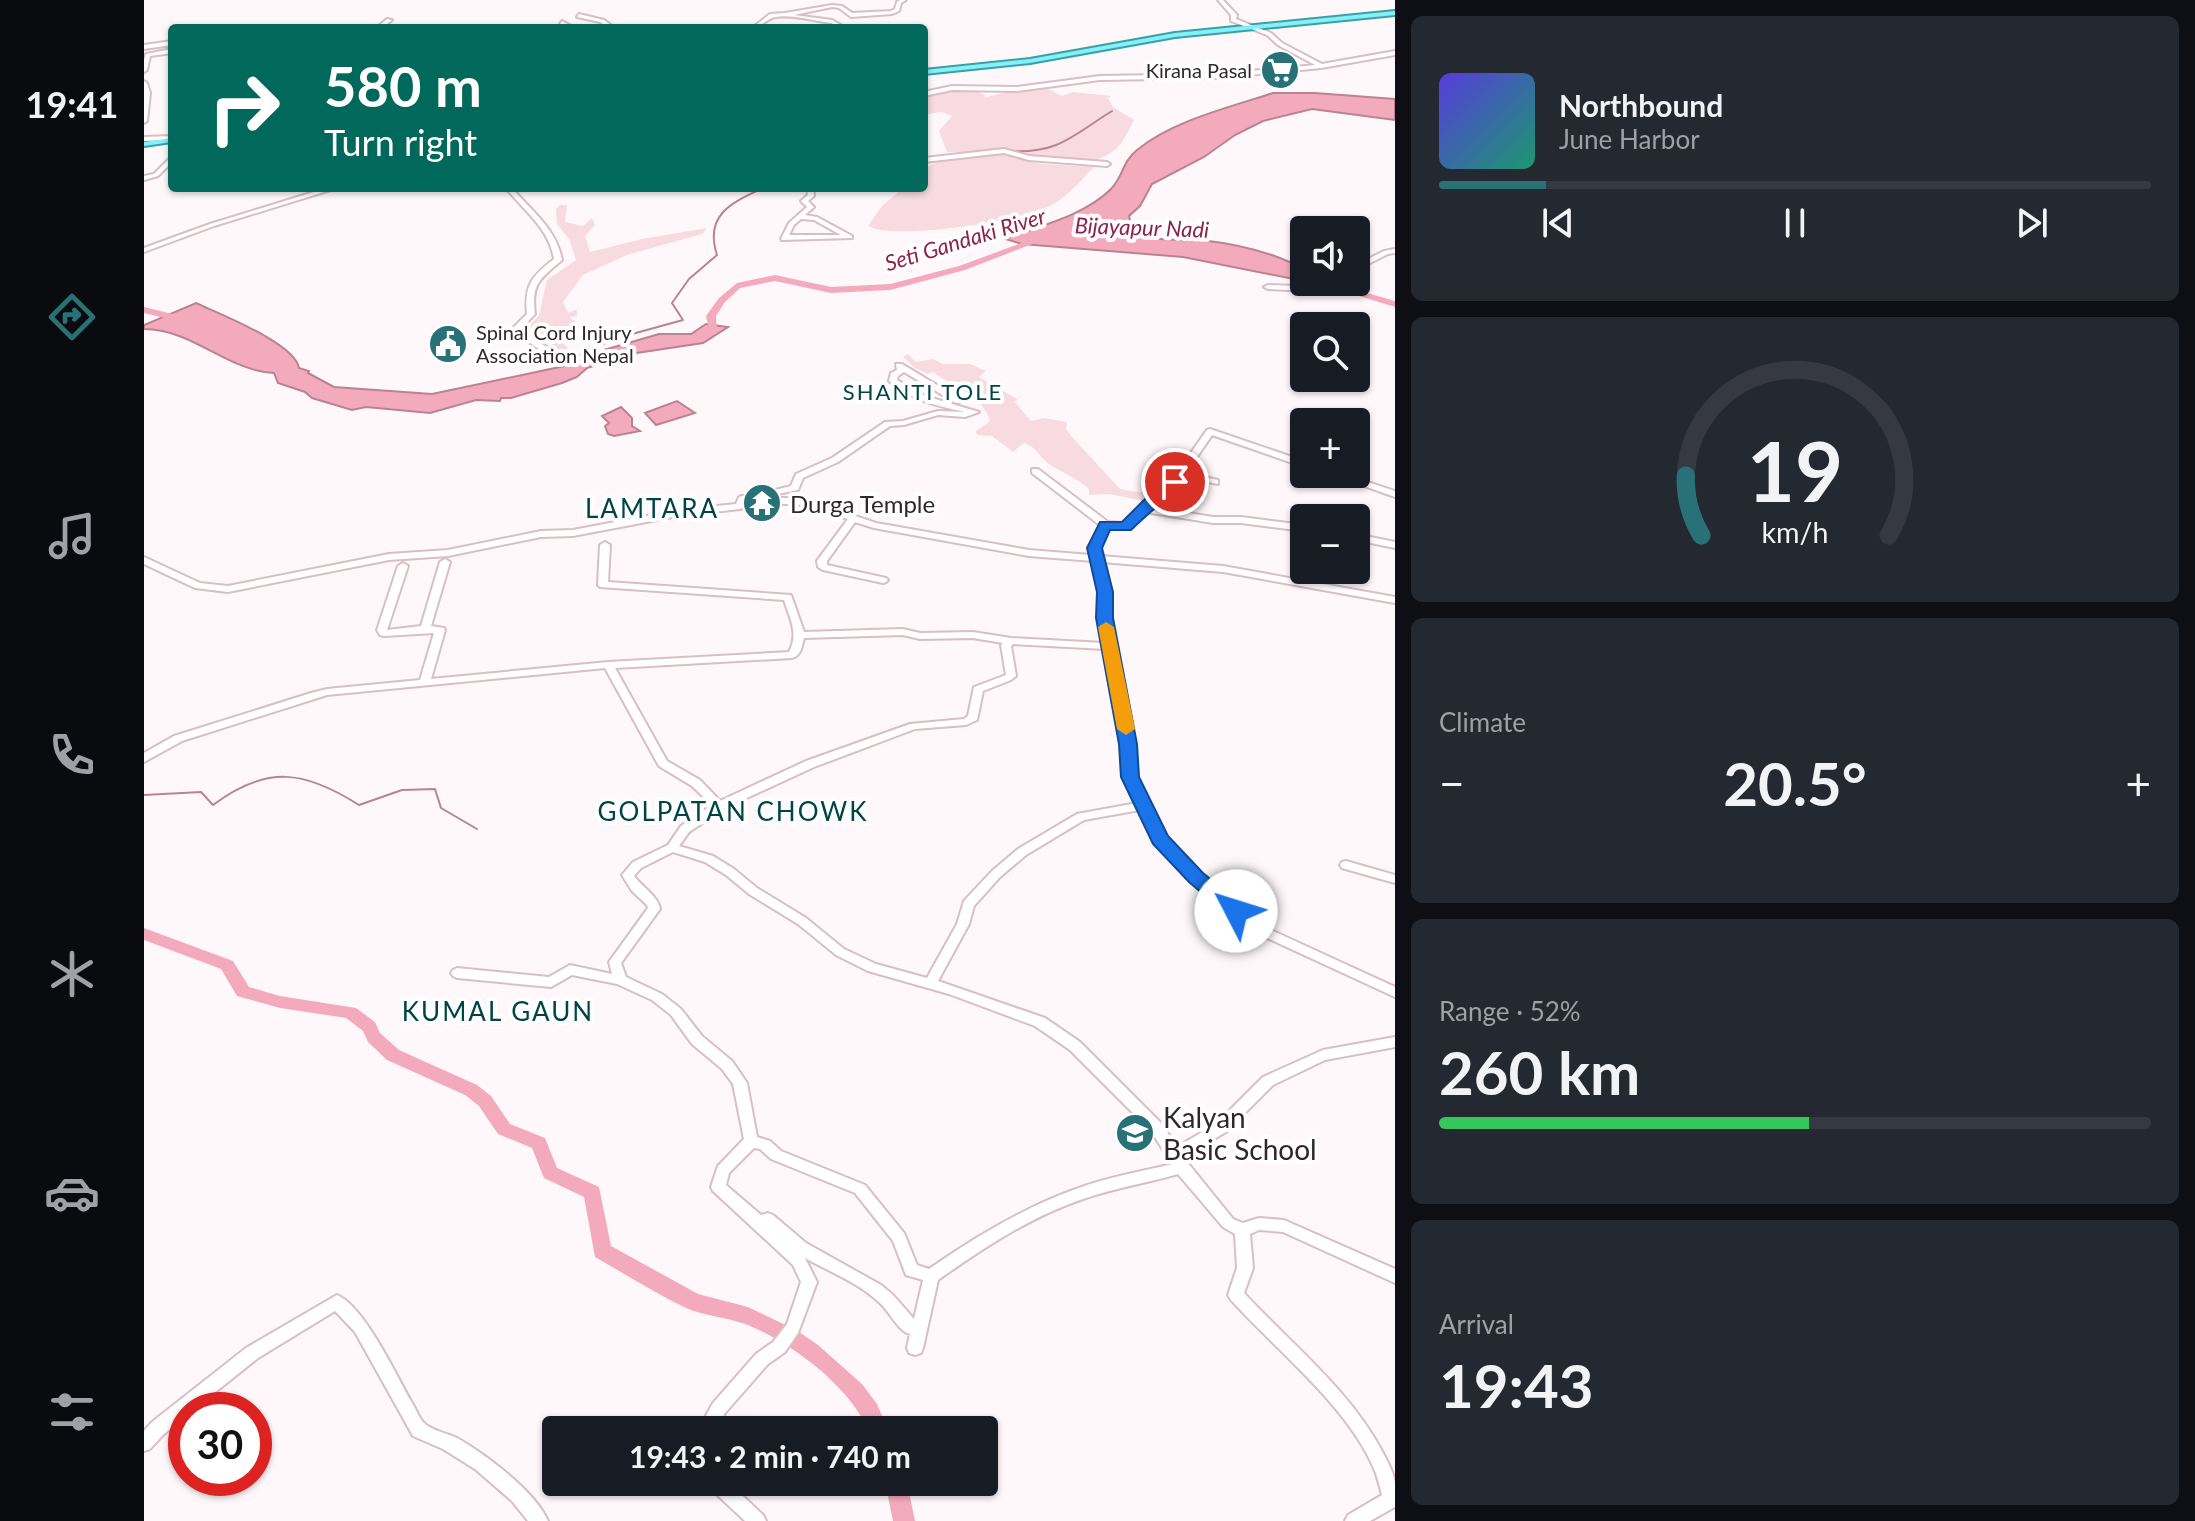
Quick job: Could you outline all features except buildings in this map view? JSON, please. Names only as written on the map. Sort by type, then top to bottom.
[{"type":"main road","points":[[928,72],[1030,61],[1175,35],[1395,13]]},
{"type":"main road","points":[[144,141],[168,139]]},
{"type":"street","points":[[785,15],[832,6],[840,7],[851,15],[892,12],[904,0]]},
{"type":"street","points":[[1220,0],[1234,15],[1233,20],[1269,34],[1280,44],[1321,66]]},
{"type":"street","points":[[760,24],[772,15],[836,24]]},
{"type":"street","points":[[579,16],[606,24]]},
{"type":"street","points":[[384,24],[389,20]]},
{"type":"street","points":[[146,52],[168,44]]},
{"type":"street","points":[[146,52],[168,51]]},
{"type":"street","points":[[144,70],[146,52]]},
{"type":"street","points":[[928,93],[952,88],[1017,89],[1100,78],[1218,76],[1321,66],[1395,53]]},
{"type":"street","points":[[144,83],[144,121]]},
{"type":"street","points":[[928,160],[1004,151],[1029,158],[1107,164]]},
{"type":"street","points":[[144,178],[156,175],[168,162]]},
{"type":"street","points":[[144,250],[212,225],[321,192]]},
{"type":"street","points":[[512,192],[539,217],[557,247],[558,260],[534,280],[527,292],[531,314],[515,330],[564,362]]},
{"type":"street","points":[[801,217],[825,222],[850,237],[784,238],[791,224],[811,207],[804,201],[811,196],[810,192]]},
{"type":"street","points":[[1370,261],[1395,251]]},
{"type":"street","points":[[1268,287],[1290,288]]},
{"type":"street","points":[[742,499],[795,488],[799,476],[835,460],[888,424],[904,423],[938,413],[965,415],[975,412],[929,402],[906,391],[893,381],[894,375],[901,371],[899,366],[959,401]]},
{"type":"street","points":[[1035,471],[1106,525],[1126,526],[1175,482],[1210,432],[1290,459]]},
{"type":"street","points":[[1181,474],[1215,482]]},
{"type":"street","points":[[1370,486],[1395,494]]},
{"type":"street","points":[[742,499],[805,502],[853,518],[1029,553],[1223,569],[1395,600]]},
{"type":"street","points":[[144,560],[198,586],[228,589],[389,557],[448,553],[541,534],[573,533],[678,513],[740,506],[742,499]]},
{"type":"street","points":[[1143,509],[1213,520],[1290,526]]},
{"type":"street","points":[[853,518],[822,561],[823,567],[883,580]]},
{"type":"street","points":[[1106,525],[1094,548],[1100,561],[1110,646],[1128,744],[1130,777],[1160,840],[1196,877],[1256,928],[1395,992]]},
{"type":"street","points":[[1370,540],[1395,545]]},
{"type":"street","points":[[144,758],[164,742],[237,721],[296,698],[327,692],[608,665],[792,655],[796,650],[800,635],[788,597],[603,585],[605,545]]},
{"type":"street","points":[[425,629],[445,562]]},
{"type":"street","points":[[403,566],[382,630],[384,633],[440,630],[425,679],[429,682]]},
{"type":"street","points":[[800,635],[903,632],[920,636],[973,635],[1011,641],[1110,646]]},
{"type":"street","points":[[620,980],[615,962],[654,909],[653,903],[636,888],[628,875],[637,865],[672,848],[685,829],[719,806],[810,764],[914,726],[966,722],[973,718],[978,689],[991,681],[1006,680],[1011,676],[1006,645],[1011,641]]},
{"type":"street","points":[[608,665],[663,763],[696,783],[719,806]]},
{"type":"street","points":[[930,984],[963,924],[968,904],[1022,852],[1081,817],[1145,805]]},
{"type":"street","points":[[672,848],[709,859],[802,921],[840,952],[872,968],[930,984],[1040,1022],[1075,1046],[1156,1127],[1210,1205],[1228,1223],[1242,1230],[1259,1224],[1284,1226],[1395,1276]]},
{"type":"street","points":[[1346,865],[1395,879]]},
{"type":"street","points":[[457,973],[515,976],[551,982],[570,970],[620,980],[657,997],[676,1012],[697,1040],[727,1065],[740,1083],[751,1141]]},
{"type":"street","points":[[915,1348],[931,1276],[986,1236],[1034,1212],[1178,1161],[1221,1128],[1268,1081],[1323,1055],[1395,1042]]},
{"type":"street","points":[[714,1416],[762,1359],[779,1347],[793,1328],[809,1282],[798,1260],[718,1187],[723,1170],[751,1141]]},
{"type":"street","points":[[751,1141],[765,1145],[776,1155],[860,1189],[899,1238],[911,1270],[931,1276]]},
{"type":"street","points":[[759,1223],[768,1219],[804,1250],[877,1289],[897,1306],[909,1327],[920,1325]]},
{"type":"street","points":[[1242,1230],[1245,1268],[1236,1295],[1330,1392],[1361,1431],[1387,1476],[1392,1499],[1354,1521]]},
{"type":"street","points":[[144,1443],[158,1428],[252,1353],[337,1302],[360,1327],[419,1430],[449,1443],[481,1463],[518,1495],[539,1521]]},
{"type":"street","points":[[731,1496],[757,1521]]},
{"type":"shaded area","points":[[1046,88],[1062,96],[1073,92],[1111,96],[1108,98],[1113,107],[1134,120],[1117,148],[1108,155],[1083,162],[1043,159],[1020,152],[947,152],[939,131],[952,116],[941,112],[928,114],[928,96],[963,89],[979,92],[986,96],[983,98]]},
{"type":"shaded area","points":[[1273,93],[1395,99],[1395,120],[1312,109],[1263,121],[1152,184],[1140,206],[1129,216],[1136,230],[1152,238],[1214,242],[1280,258],[1290,263],[1290,278],[1183,257],[1022,244],[1005,239],[1088,206],[1111,189],[1137,150],[1167,131]]},
{"type":"shaded area","points":[[999,153],[1041,164],[1094,167],[1052,205],[1016,217],[960,227],[904,232],[868,226],[882,206],[898,192],[928,192],[928,167],[960,156]]},
{"type":"shaded area","points":[[567,205],[565,222],[583,226],[592,218],[595,225],[585,236],[590,252],[707,228],[702,234],[627,255],[583,275],[563,302],[568,313],[577,309],[577,316],[570,317],[582,327],[567,329],[558,337],[570,351],[568,359],[544,337],[528,328],[539,315],[547,280],[576,260],[569,239],[557,224],[556,209]]},
{"type":"shaded area","points":[[196,303],[271,339],[294,358],[299,368],[334,387],[432,394],[569,365],[604,350],[659,334],[691,334],[706,324],[728,327],[703,343],[630,354],[587,368],[577,377],[562,383],[501,398],[500,401],[476,400],[430,413],[366,407],[352,410],[312,398],[305,392],[278,383],[274,373],[241,365],[178,336],[144,329],[144,325]]},
{"type":"shaded area","points":[[908,354],[916,362],[933,359],[943,364],[970,364],[986,371],[979,377],[1019,400],[1014,401],[1031,421],[1044,418],[1067,422],[1066,429],[1073,438],[1120,489],[1150,494],[1143,501],[1109,494],[1089,495],[1089,489],[1049,464],[1028,445],[1024,443],[1013,452],[992,436],[978,435],[975,432],[990,421],[981,405],[933,372],[928,374],[915,368],[903,357]]},
{"type":"shaded area","points":[[677,401],[695,413],[656,425],[645,413]]},
{"type":"shaded area","points":[[621,407],[632,418],[632,426],[640,431],[614,436],[608,434],[605,426],[609,423],[602,416]]},
{"type":"waterway","points":[[1009,151],[1053,146],[1112,111]]},
{"type":"waterway","points":[[933,157],[970,153]]},
{"type":"waterway","points":[[573,358],[614,339],[683,320],[672,303],[689,279],[717,255],[714,241],[717,220],[731,205],[755,192]]},
{"type":"waterway","name":"Seti Gandaki River","points":[[705,335],[714,331],[711,316],[737,286],[775,278],[831,290],[890,287],[962,268],[1041,239]]},
{"type":"waterway","name":"Bijayapur Nadi","points":[[1367,296],[1395,304]]},
{"type":"waterway","name":"Seti Gandaki River","points":[[144,310],[185,320]]},
{"type":"waterway","points":[[144,795],[201,792],[213,805],[251,783],[286,777],[321,785],[359,805],[402,790],[435,789],[441,808],[477,829]]},
{"type":"waterway","points":[[144,934],[227,965],[243,992],[280,1002],[350,1012],[369,1027],[374,1037],[393,1055],[471,1090],[485,1101],[504,1129],[539,1143],[550,1173],[593,1192],[602,1251],[694,1302],[748,1316],[789,1336],[811,1351],[855,1391],[872,1416]]},
{"type":"waterway","points":[[899,1496],[904,1521]]},
{"type":"slow traffic","points":[[1106,627],[1126,729]]},
{"type":"place","name":"Kirana Pasal","points":[[1280,70]]},
{"type":"place","name":"Spinal Cord Injury Association Nepal","points":[[448,344]]},
{"type":"place","name":"Durga Temple","points":[[762,503]]},
{"type":"place","name":"Kalyan Basic School","points":[[1135,1133]]},
{"type":"district","name":"SHANTI TOLE","points":[[923,391]]},
{"type":"district","name":"LAMTARA","points":[[652,508]]},
{"type":"district","name":"GOLPATAN CHOWK","points":[[733,811]]},
{"type":"district","name":"KUMAL GAUN","points":[[498,1011]]},
{"type":"route","points":[[1175,482],[1158,494],[1126,526],[1106,525],[1094,548],[1100,561],[1105,592],[1104,618],[1128,744],[1130,777],[1160,840],[1196,877],[1236,911]]}]
